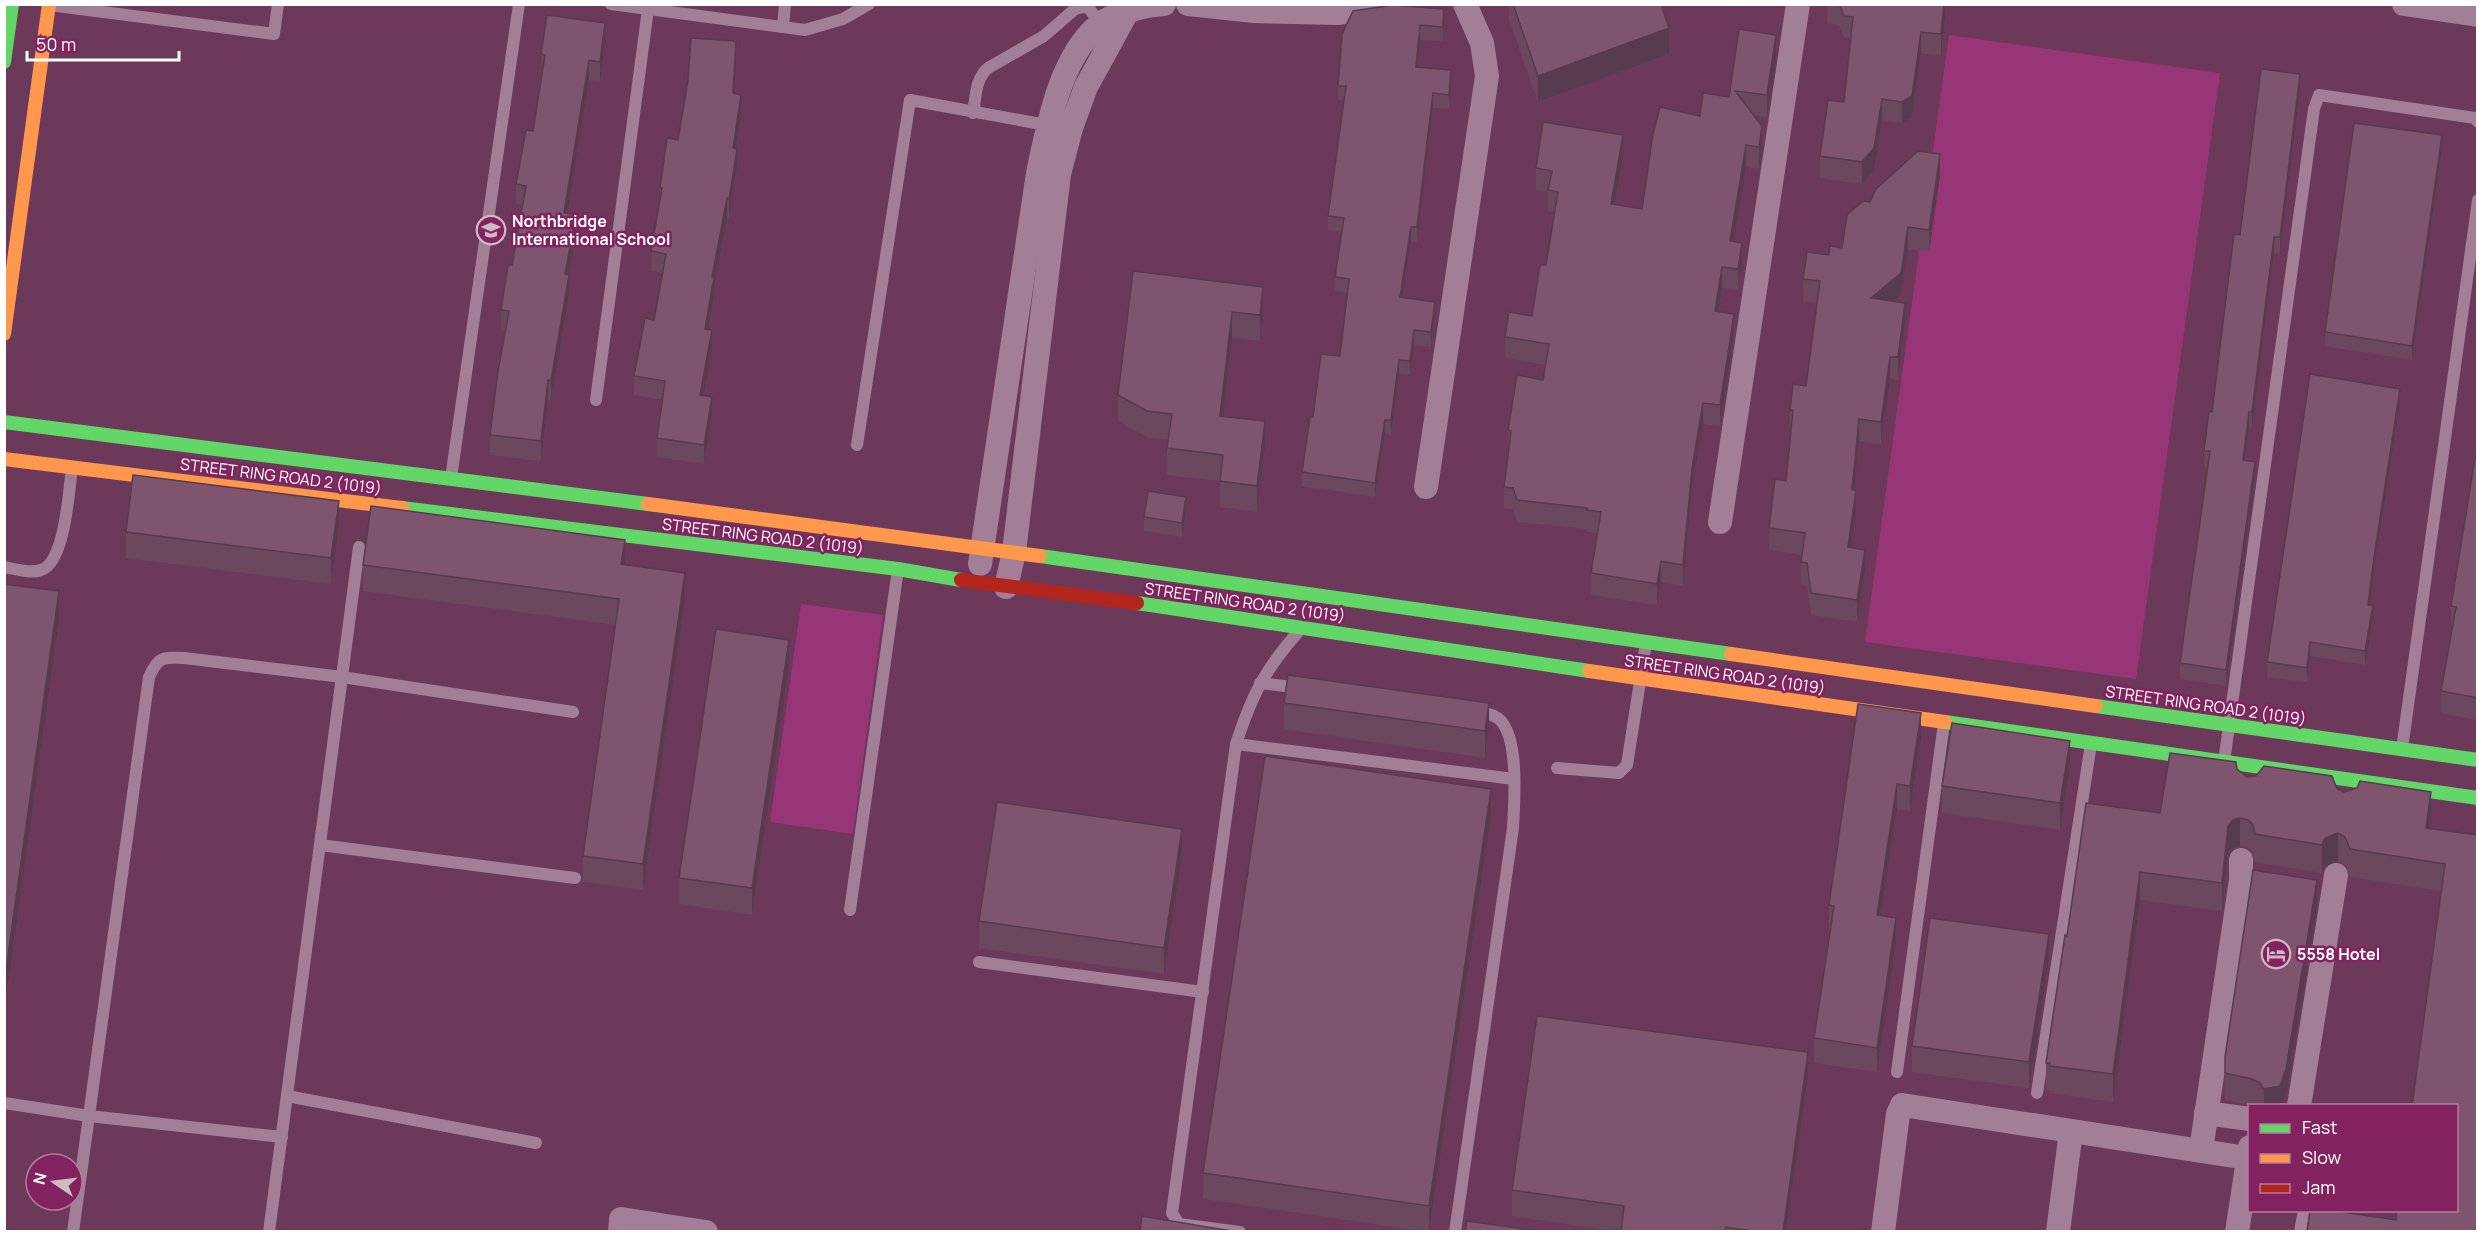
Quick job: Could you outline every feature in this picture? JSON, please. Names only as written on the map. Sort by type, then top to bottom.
[{"type":"main road","points":[[4,62],[12,4]]},
{"type":"main road","points":[[4,334],[47,5]]},
{"type":"main road","name":"STREET RING ROAD 2 (1019)","points":[[4,422],[1014,552],[2478,760]]},
{"type":"main road","name":"STREET RING ROAD 2 (1019)","points":[[4,459],[898,569],[977,583],[1078,594],[1641,679],[2478,798]]},
{"type":"street","points":[[1006,587],[1014,552],[1059,174],[1060,88],[1078,49],[1106,32],[1127,12],[1164,4]]},
{"type":"street","points":[[1188,4],[1254,11],[1337,13],[1404,4]]},
{"type":"street","points":[[1426,487],[1487,76],[1482,44],[1465,4]]},
{"type":"street","points":[[1720,522],[1798,4]]},
{"type":"street","points":[[2404,4],[2478,15]]},
{"type":"street","points":[[977,583],[1038,173],[1059,127]]},
{"type":"street","points":[[2250,791],[2259,729]]},
{"type":"street","points":[[2346,806],[2350,780]]},
{"type":"street","points":[[2201,1150],[2249,874]]},
{"type":"street","points":[[2299,1104],[2327,887]]},
{"type":"street","points":[[1883,1232],[1898,1114],[1902,1105],[2201,1150],[2248,1152],[2237,1232]]},
{"type":"street","points":[[2206,1113],[2248,1119]]},
{"type":"street","points":[[2058,1232],[2071,1131]]},
{"type":"street","points":[[620,1232],[621,1219],[706,1232]]},
{"type":"lane","points":[[47,5],[274,34],[278,4]]},
{"type":"lane","points":[[451,479],[519,4]]},
{"type":"lane","points":[[611,4],[805,30],[843,19],[869,4]]},
{"type":"lane","points":[[783,27],[785,4]]},
{"type":"lane","points":[[973,113],[981,75],[988,68],[1044,36],[1075,9],[1089,8],[1106,32]]},
{"type":"lane","points":[[596,400],[648,9]]},
{"type":"lane","points":[[2224,762],[2314,109],[2319,95],[2475,118],[2478,122]]},
{"type":"lane","points":[[857,445],[910,100],[1059,127]]},
{"type":"lane","points":[[2402,749],[2478,200]]},
{"type":"lane","points":[[4,567],[30,572],[43,570],[53,561],[60,547],[72,467]]},
{"type":"lane","points":[[269,1232],[359,547]]},
{"type":"lane","points":[[850,910],[898,569]]},
{"type":"lane","points":[[1240,1232],[1179,1224],[1172,1214],[1236,744],[1260,682],[1273,660],[1303,627]]},
{"type":"lane","points":[[1557,768],[1619,773],[1627,765],[1646,643]]},
{"type":"lane","points":[[74,1232],[149,677],[155,664],[164,657],[183,658],[342,677],[573,712]]},
{"type":"lane","points":[[1260,682],[1318,691]]},
{"type":"lane","points":[[1455,1232],[1513,828],[1514,779],[1508,730],[1494,716],[1459,711]]},
{"type":"lane","points":[[1897,1072],[1944,722]]},
{"type":"lane","points":[[2037,1093],[2091,743]]},
{"type":"lane","points":[[1236,744],[1514,779]]},
{"type":"lane","points":[[320,845],[575,878]]},
{"type":"lane","points":[[979,962],[1203,992]]},
{"type":"lane","points":[[287,1096],[536,1143]]},
{"type":"lane","points":[[4,1102],[89,1116],[282,1137]]},
{"type":"lane","points":[[2300,1232],[2304,1212]]},
{"type":"shaded area","points":[[1949,35],[2220,73],[2136,679],[1865,642]]},
{"type":"shaded area","points":[[801,604],[883,615],[853,834],[770,822]]},
{"type":"building","points":[[1513,4],[1661,4],[1669,28],[1538,76]]},
{"type":"building","points":[[1839,4],[1944,4],[1941,34],[1921,32],[1912,96],[1902,102],[1882,99],[1874,148],[1862,162],[1820,156],[1828,100],[1844,102],[1853,17],[1844,16]]},
{"type":"building","points":[[1393,5],[1444,9],[1443,27],[1420,25],[1416,67],[1451,70],[1449,95],[1433,93],[1417,227],[1411,227],[1400,297],[1435,302],[1431,332],[1414,330],[1410,361],[1399,360],[1391,420],[1385,420],[1375,483],[1302,472],[1310,417],[1313,417],[1321,354],[1340,356],[1349,279],[1335,277],[1344,218],[1328,216],[1346,86],[1338,86],[1342,34],[1353,11]]},
{"type":"building","points":[[547,15],[605,23],[600,62],[589,60],[564,213],[576,215],[565,274],[569,275],[551,381],[548,380],[541,441],[490,435],[509,311],[501,310],[508,265],[512,265],[526,186],[516,184],[526,130],[533,131],[545,55],[541,54]]},
{"type":"building","points":[[1739,29],[1776,35],[1767,95],[1735,91],[1762,126],[1759,147],[1746,145],[1730,241],[1742,243],[1738,269],[1722,267],[1715,311],[1734,314],[1720,405],[1703,403],[1692,468],[1683,565],[1661,561],[1657,584],[1591,573],[1601,512],[1587,510],[1587,508],[1517,500],[1513,488],[1504,487],[1511,431],[1508,430],[1517,375],[1543,380],[1549,344],[1505,337],[1509,312],[1532,316],[1540,265],[1546,265],[1558,192],[1548,190],[1552,171],[1536,168],[1543,122],[1623,135],[1611,204],[1642,209],[1653,134],[1660,107],[1700,116],[1703,93],[1729,97]]},
{"type":"building","points":[[691,38],[736,41],[733,93],[741,95],[733,148],[737,149],[712,277],[714,277],[705,329],[712,330],[700,395],[712,397],[704,445],[657,438],[665,381],[634,376],[645,318],[654,320],[666,254],[651,251],[662,188],[660,188],[667,138],[678,140],[688,80]]},
{"type":"building","points":[[2261,69],[2300,74],[2280,237],[2274,237],[2252,412],[2249,412],[2243,460],[2255,462],[2226,670],[2180,663],[2210,451],[2204,451],[2209,411],[2212,412],[2234,234],[2240,235]]},
{"type":"building","points":[[2354,123],[2442,135],[2412,346],[2325,332]]},
{"type":"building","points":[[1918,151],[1940,154],[1929,230],[1908,227],[1901,273],[1871,298],[1905,303],[1898,357],[1890,357],[1881,422],[1859,419],[1852,490],[1856,490],[1848,547],[1865,550],[1857,600],[1811,593],[1807,563],[1801,562],[1805,533],[1769,528],[1775,479],[1786,481],[1793,410],[1790,410],[1793,384],[1806,386],[1820,281],[1803,279],[1807,252],[1829,255],[1830,246],[1842,248],[1847,215],[1863,201],[1870,202],[1876,189]]},
{"type":"building","points":[[1133,271],[1263,287],[1260,315],[1232,312],[1220,416],[1265,421],[1257,486],[1220,481],[1223,455],[1167,448],[1172,414],[1147,411],[1118,395]]},
{"type":"building","points":[[2310,374],[2400,389],[2374,557],[2368,605],[2373,605],[2365,651],[2310,642],[2307,668],[2267,662]]},
{"type":"building","points":[[2478,440],[2478,698],[2441,691],[2456,607],[2451,606]]},
{"type":"building","points":[[133,475],[339,501],[331,558],[126,532]]},
{"type":"building","points":[[1148,491],[1186,497],[1182,523],[1144,517]]},
{"type":"building","points":[[371,506],[625,540],[621,564],[685,573],[643,864],[583,856],[619,599],[363,565]]},
{"type":"building","points":[[4,584],[59,591],[4,984]]},
{"type":"building","points":[[716,629],[789,640],[752,888],[679,878]]},
{"type":"building","points":[[1288,675],[1489,703],[1485,731],[1284,703]]},
{"type":"building","points":[[1858,704],[1921,713],[1910,786],[1897,784],[1877,915],[1896,918],[1877,1048],[1814,1038],[1834,906],[1829,905]]},
{"type":"building","points":[[1952,723],[2070,741],[2060,803],[1942,786]]},
{"type":"building","points":[[2170,753],[2236,762],[2237,769],[2247,777],[2256,776],[2264,766],[2332,776],[2337,789],[2344,792],[2357,788],[2360,781],[2431,792],[2426,828],[2478,835],[2478,1232],[2307,1232],[2310,1212],[2342,1212],[2396,1220],[2397,1212],[2458,1212],[2458,1104],[2412,1104],[2445,864],[2350,849],[2345,837],[2338,833],[2325,838],[2322,845],[2255,834],[2253,825],[2248,820],[2240,818],[2233,820],[2228,826],[2222,883],[2140,872],[2113,1074],[2050,1066],[2050,1063],[2046,1063],[2086,803],[2160,813]]},
{"type":"building","points":[[1265,756],[1491,789],[1429,1206],[1203,1173]]},
{"type":"building","points":[[997,802],[1182,829],[1164,948],[979,921]]},
{"type":"building","name":"5558 Hotel","points":[[2253,870],[2317,880],[2286,1069],[2280,1086],[2264,1089],[2259,1082],[2252,1079],[2225,1073],[2225,1057]]},
{"type":"building","points":[[1930,918],[2049,934],[2029,1062],[1912,1046]]},
{"type":"building","points":[[1537,1016],[1808,1052],[1783,1232],[1760,1232],[1726,1227],[1725,1232],[1621,1232],[1624,1206],[1512,1190]]},
{"type":"building","points":[[1142,1216],[1207,1227],[1239,1232],[1140,1232]]},
{"type":"building","points":[[1467,1221],[1546,1232],[1465,1232]]},
{"type":"traffic: fast","points":[[4,62],[12,4]]},
{"type":"traffic: fast","points":[[4,422],[648,504]]},
{"type":"traffic: fast","points":[[402,508],[898,569],[961,580]]},
{"type":"traffic: fast","points":[[1040,556],[1731,654]]},
{"type":"traffic: fast","points":[[1137,603],[1589,671]]},
{"type":"traffic: fast","points":[[2096,706],[2478,760]]},
{"type":"traffic: fast","points":[[1945,722],[2478,798]]},
{"type":"traffic: slow","points":[[4,334],[49,4]]},
{"type":"traffic: slow","points":[[4,459],[402,508]]},
{"type":"traffic: slow","points":[[648,504],[1040,556]]},
{"type":"traffic: slow","points":[[1731,654],[2096,706]]},
{"type":"traffic: slow","points":[[1589,671],[1945,722]]},
{"type":"traffic: jam","points":[[961,580],[1137,603]]},
{"type":"place","name":"Northbridge International School","points":[[491,230]]},
{"type":"place","name":"5558 Hotel","points":[[2276,954]]}]
